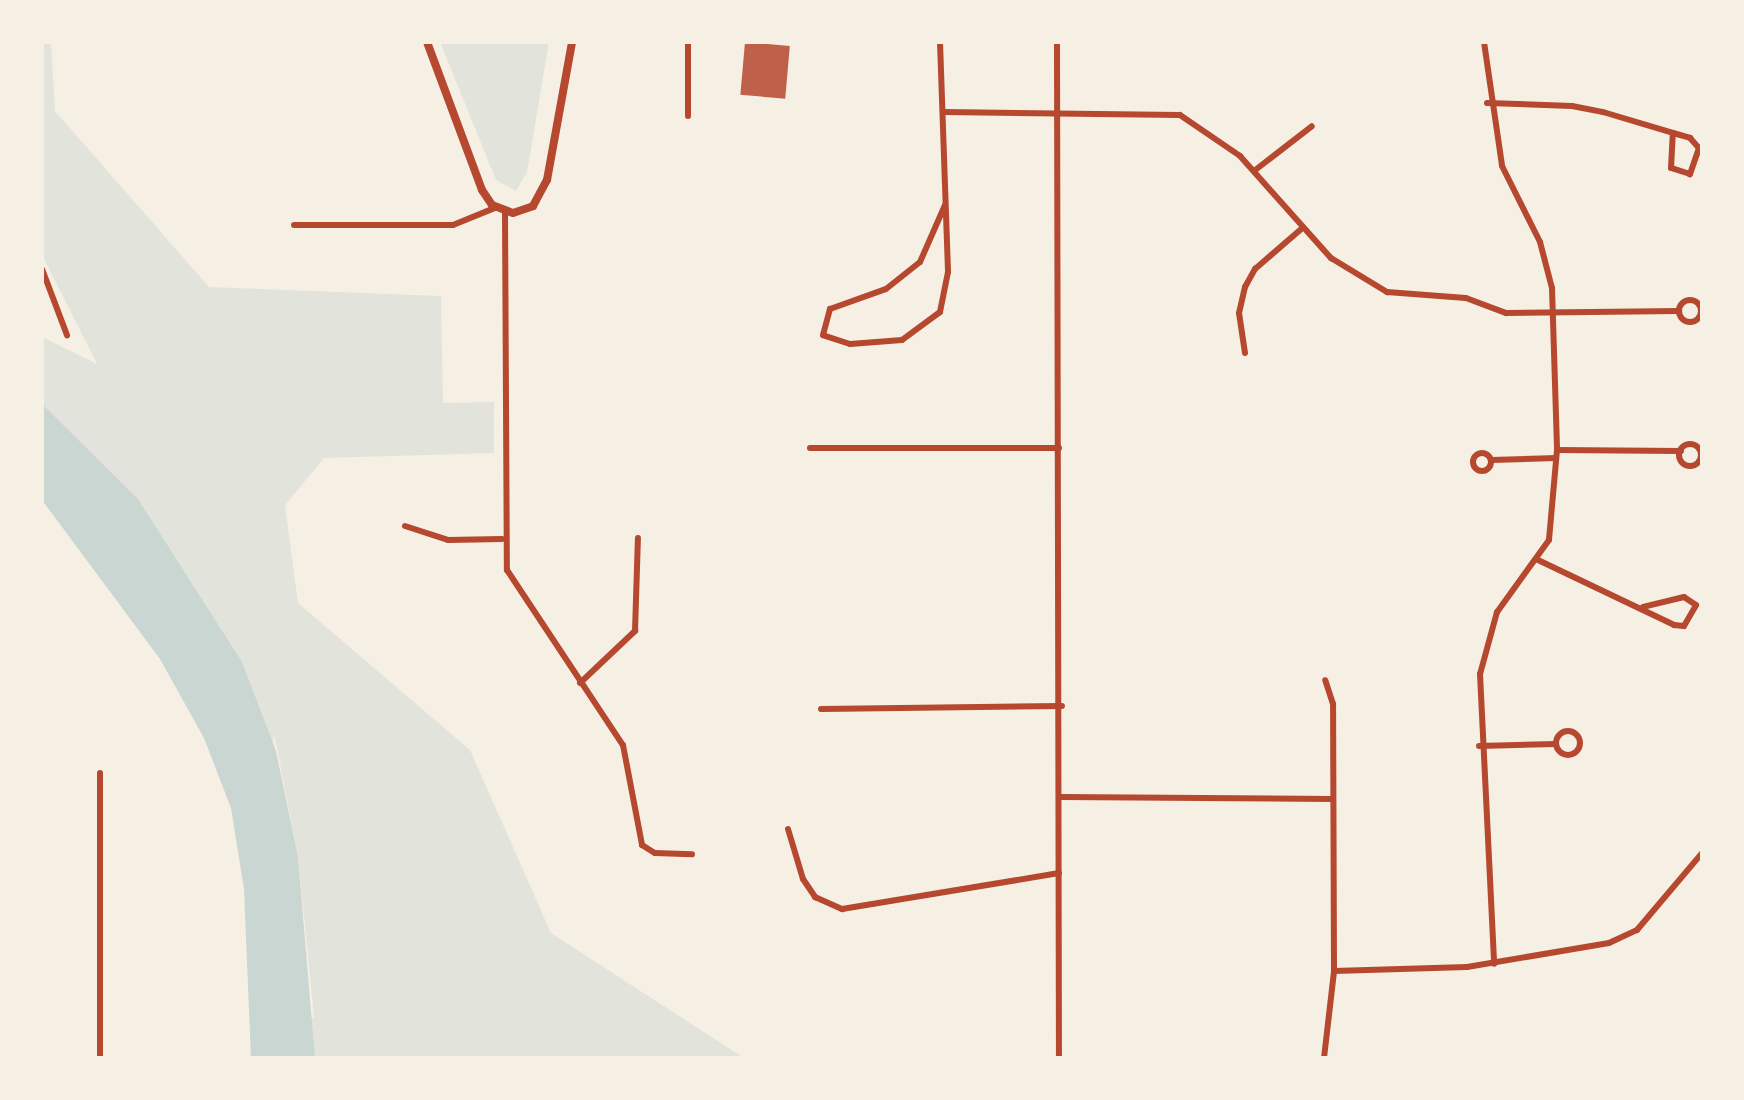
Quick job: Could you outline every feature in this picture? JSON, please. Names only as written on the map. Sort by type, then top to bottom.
[{"type":"street","points":[[427,42],[482,190],[501,209],[502,539],[520,596],[627,754],[639,839],[662,854],[692,854]]},
{"type":"street","points":[[294,225],[453,225],[501,209],[522,212],[541,195],[572,42]]},
{"type":"street","points":[[688,42],[688,116]]},
{"type":"street","points":[[940,42],[948,272],[933,323],[884,343],[823,335],[830,309],[886,289],[920,262],[945,205]]},
{"type":"street","points":[[1057,42],[1062,706],[1059,1058]]},
{"type":"street","points":[[1484,42],[1487,103],[1502,166],[1547,262],[1553,312],[1557,450],[1554,520],[1538,560],[1488,631],[1479,746],[1494,964]]},
{"type":"street","points":[[1487,103],[1572,106],[1673,133],[1699,148],[1690,174],[1671,168],[1673,133]]},
{"type":"street","points":[[944,112],[1058,110],[1180,115],[1215,134],[1254,171],[1300,230],[1387,292],[1466,298],[1506,313],[1679,311]]},
{"type":"street","points":[[1254,171],[1312,126]]},
{"type":"street","points":[[1245,353],[1239,313],[1245,287],[1255,269],[1300,230]]},
{"type":"street","points":[[42,269],[67,335]]},
{"type":"street","points":[[810,448],[1059,448]]},
{"type":"street","points":[[1557,450],[1681,451]]},
{"type":"street","points":[[1491,460],[1556,458]]},
{"type":"street","points":[[405,526],[448,540],[502,539]]},
{"type":"street","points":[[580,683],[635,631],[638,538]]},
{"type":"street","points":[[1538,560],[1678,626],[1696,605],[1684,597],[1643,607]]},
{"type":"street","points":[[1324,1058],[1334,971],[1333,704],[1325,680]]},
{"type":"street","points":[[821,709],[1062,706]]},
{"type":"street","points":[[1479,746],[1556,744]]},
{"type":"street","points":[[100,773],[100,1058]]},
{"type":"street","points":[[1061,797],[1333,799]]},
{"type":"street","points":[[788,829],[803,879],[815,897],[842,909],[1059,873]]},
{"type":"street","points":[[1334,971],[1494,964],[1575,953],[1637,930],[1702,853]]},
{"type":"shaded area","points":[[42,42],[51,42],[55,111],[209,287],[441,296],[443,403],[494,402],[494,453],[324,458],[285,505],[298,603],[470,750],[551,933],[744,1058],[282,1058],[286,1018],[314,1018],[298,857],[274,733],[269,810],[42,404],[42,337],[97,364],[42,255]]},
{"type":"shaded area","points":[[440,42],[549,42],[527,172],[516,191],[496,180]]},
{"type":"shaded area","points":[[42,404],[138,499],[242,662],[276,751],[298,857],[315,1058],[251,1058],[244,889],[231,808],[204,738],[160,659],[42,500]]},
{"type":"building","points":[[745,42],[790,46],[785,99],[740,95]]}]
